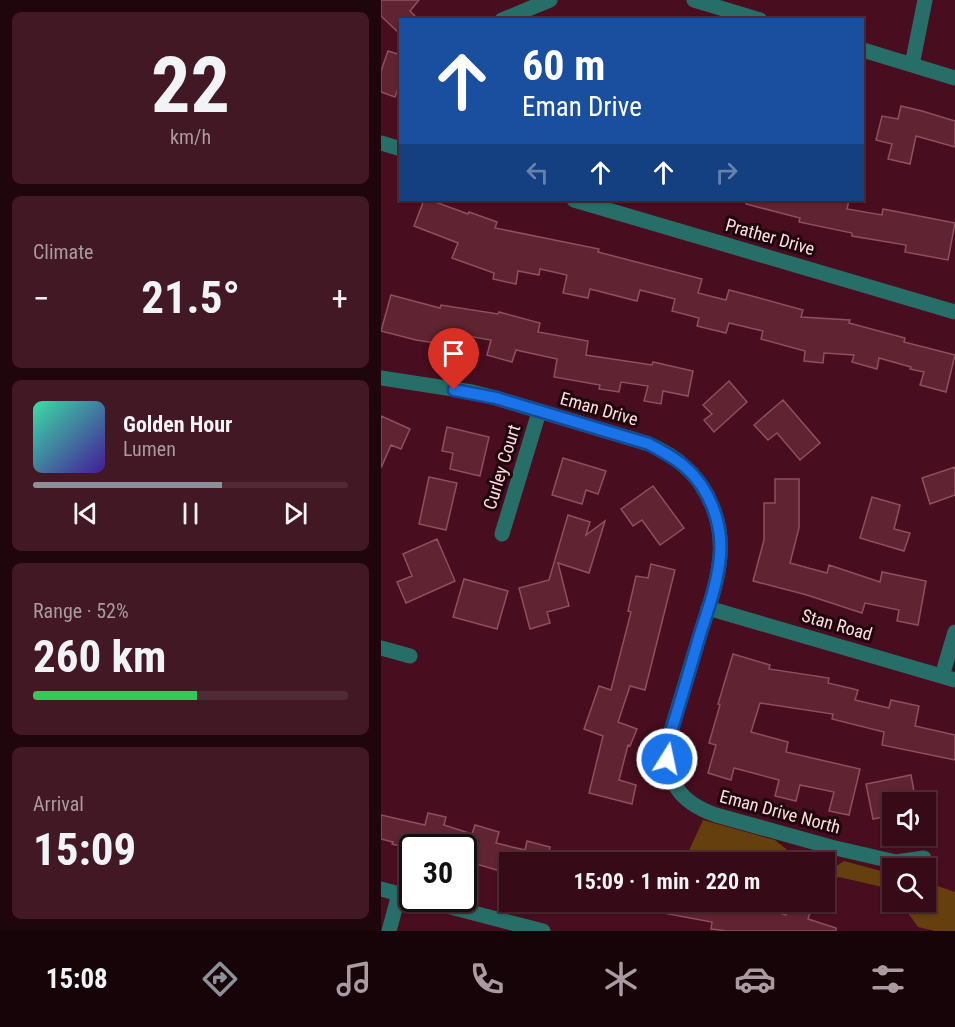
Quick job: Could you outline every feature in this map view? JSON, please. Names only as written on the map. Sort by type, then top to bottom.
[{"type":"street","points":[[507,18],[550,0]]},
{"type":"street","points":[[912,65],[925,0]]},
{"type":"street","points":[[700,1],[754,18]]},
{"type":"street","points":[[864,50],[955,78]]},
{"type":"street","points":[[381,143],[399,148]]},
{"type":"street","name":"Prather Drive","points":[[577,201],[955,312]]},
{"type":"street","name":"Eman Drive","points":[[381,378],[496,398],[649,444],[669,454],[699,480],[716,514],[721,535],[720,556],[708,608]]},
{"type":"street","name":"Curley Court","points":[[502,534],[539,412]]},
{"type":"street","name":"Stan Road","points":[[708,608],[949,678]]},
{"type":"street","name":"Eman Drive North","points":[[708,608],[668,741],[667,759],[671,776],[678,790],[689,802],[716,815],[882,859]]},
{"type":"street","points":[[949,678],[955,632]]},
{"type":"street","points":[[381,648],[410,656]]},
{"type":"street","points":[[381,889],[399,894]]},
{"type":"street","points":[[389,931],[400,912]]},
{"type":"street","points":[[468,912],[543,931]]},
{"type":"shaded area","points":[[703,820],[775,840],[790,852],[688,852]]},
{"type":"shaded area","points":[[844,861],[882,871],[882,887],[839,877],[835,879],[835,867]]},
{"type":"shaded area","points":[[936,885],[955,892],[955,931],[935,931],[918,927],[907,912],[936,912]]},
{"type":"building","points":[[381,0],[419,0],[410,11],[417,18],[399,18],[399,33],[381,16]]},
{"type":"building","points":[[388,51],[399,54],[399,86],[395,97],[381,92],[381,71]]},
{"type":"building","points":[[901,106],[955,121],[955,147],[916,136],[910,164],[888,159],[892,144],[876,140],[882,116],[898,119]]},
{"type":"building","points":[[424,201],[433,201],[497,222],[495,228],[599,249],[598,252],[702,279],[698,293],[726,300],[729,290],[803,310],[801,317],[850,320],[849,323],[905,338],[904,342],[955,355],[946,392],[920,385],[924,372],[879,358],[877,369],[852,362],[854,355],[824,353],[823,363],[804,361],[805,351],[761,339],[763,331],[729,323],[726,333],[697,326],[699,318],[672,311],[675,299],[640,290],[637,301],[590,289],[588,298],[563,293],[567,275],[540,269],[539,275],[518,271],[516,284],[493,279],[494,273],[452,258],[458,243],[414,226]]},
{"type":"building","points":[[747,201],[849,201],[847,209],[882,215],[883,209],[955,223],[948,260],[905,252],[906,245],[852,236],[852,233],[799,222],[800,218],[746,204]]},
{"type":"building","points":[[391,295],[440,308],[441,305],[498,314],[499,312],[540,323],[538,332],[588,341],[586,355],[652,365],[653,362],[693,371],[688,396],[663,391],[661,404],[644,401],[648,386],[621,382],[619,392],[599,389],[600,385],[554,377],[557,359],[516,350],[512,362],[487,355],[491,340],[456,334],[454,346],[381,331]]},
{"type":"building","points":[[729,381],[747,402],[714,432],[704,420],[712,414],[703,405]]},
{"type":"building","points":[[783,400],[820,443],[800,460],[777,433],[768,440],[754,425]]},
{"type":"building","points":[[381,416],[410,429],[401,449],[391,445],[381,468]]},
{"type":"building","points":[[447,427],[489,437],[480,476],[450,469],[453,453],[442,451]]},
{"type":"building","points":[[563,458],[606,471],[598,494],[586,490],[582,504],[552,495]]},
{"type":"building","points":[[955,467],[955,495],[930,504],[922,478]]},
{"type":"building","points":[[429,477],[457,483],[446,530],[419,524]]},
{"type":"building","points":[[775,479],[799,479],[799,528],[790,563],[827,573],[829,565],[880,582],[882,572],[926,581],[918,625],[897,621],[899,610],[865,603],[862,613],[753,581],[764,540],[764,503],[775,503]]},
{"type":"building","points":[[653,486],[684,528],[660,545],[642,520],[633,526],[621,509]]},
{"type":"building","points":[[872,497],[900,505],[894,529],[910,533],[904,551],[860,538]]},
{"type":"building","points":[[568,515],[590,522],[586,535],[605,521],[589,573],[558,563],[569,606],[547,612],[550,623],[530,629],[519,588],[549,580]]},
{"type":"building","points":[[437,539],[455,581],[406,603],[397,582],[412,576],[403,554]]},
{"type":"building","points":[[651,564],[675,570],[645,690],[630,686],[618,722],[637,729],[630,746],[628,745],[619,780],[636,785],[632,804],[589,793],[603,736],[584,729],[599,686],[611,690],[631,612],[628,611],[636,576],[648,578]]},
{"type":"building","points":[[464,579],[508,591],[497,629],[453,617]]},
{"type":"building","points":[[733,654],[770,665],[769,669],[829,678],[828,683],[858,690],[855,700],[889,708],[891,700],[919,706],[915,726],[955,735],[955,760],[882,745],[884,732],[832,719],[833,714],[760,703],[751,732],[788,742],[786,752],[860,769],[849,815],[829,811],[834,792],[800,785],[796,801],[775,796],[779,780],[734,768],[731,780],[708,773],[716,745],[709,743]]},
{"type":"building","points":[[911,775],[914,792],[882,792],[882,817],[873,819],[866,784]]},
{"type":"building","points":[[428,813],[446,817],[444,825],[472,834],[399,834],[399,846],[381,839],[381,815],[425,825]]},
{"type":"building","points":[[475,825],[499,832],[496,843],[525,850],[527,841],[550,847],[549,852],[499,852],[499,871],[477,864],[477,834],[472,834]]},
{"type":"building","points":[[658,912],[777,912],[786,915],[787,912],[807,912],[810,913],[808,919],[836,928],[836,931],[727,931],[711,929],[712,922]]},
{"type":"route","points":[[454,390],[496,398],[649,444],[669,454],[699,480],[716,514],[721,535],[720,556],[708,608],[668,741],[667,759]]}]
